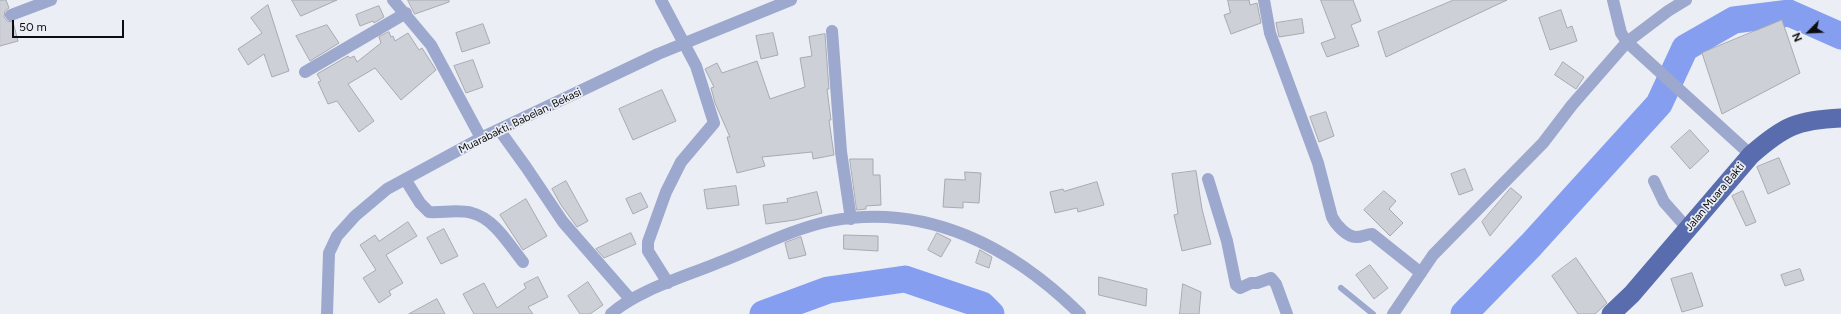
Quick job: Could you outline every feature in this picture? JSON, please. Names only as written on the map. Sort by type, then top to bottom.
[{"type":"main road","name":"Jalan Muara Bakti","points":[[1611,314],[1632,294],[1751,155],[1772,136],[1793,125],[1814,120],[1841,118]]},
{"type":"street","points":[[10,16],[51,0]]},
{"type":"street","points":[[393,0],[406,13],[431,45],[481,138]]},
{"type":"street","points":[[661,0],[696,66],[714,123],[681,162],[666,192],[648,242],[648,252],[668,283]]},
{"type":"street","name":"Muarabakti, Babelan, Bekasi","points":[[327,314],[327,286],[330,253],[337,236],[356,216],[387,189],[481,138],[658,54],[791,0]]},
{"type":"street","points":[[1264,0],[1270,32],[1318,163],[1332,217],[1336,223],[1351,236],[1355,237],[1372,234],[1421,273]]},
{"type":"street","points":[[1613,0],[1621,33],[1627,42],[1638,54],[1751,155]]},
{"type":"street","points":[[1392,314],[1433,255],[1480,209],[1543,143],[1572,106],[1627,42],[1668,10],[1686,0]]},
{"type":"street","points":[[304,72],[406,13]]},
{"type":"street","points":[[832,31],[841,152],[850,219]]},
{"type":"street","points":[[500,130],[562,222],[631,300]]},
{"type":"street","points":[[405,179],[420,203],[428,212],[473,213],[485,218],[523,262]]},
{"type":"street","points":[[1208,179],[1227,241],[1236,285],[1240,288],[1251,283],[1257,283],[1271,278],[1276,284],[1287,314]]},
{"type":"street","points":[[1654,181],[1664,202],[1688,229]]},
{"type":"street","points":[[611,314],[631,300],[668,283],[775,239],[830,221],[890,218],[916,221],[943,227],[971,236],[995,248],[1032,272],[1058,293],[1080,314]]},
{"type":"lane","points":[[1340,288],[1373,314]]},
{"type":"building","points":[[0,0],[6,0],[9,8],[5,11],[4,17],[7,21],[13,22],[18,41],[0,46]]},
{"type":"building","points":[[292,0],[337,0],[301,16]]},
{"type":"building","points":[[408,0],[449,0],[449,2],[415,14]]},
{"type":"building","points":[[1228,0],[1249,0],[1250,5],[1257,3],[1261,23],[1231,34],[1224,15],[1230,13]]},
{"type":"building","points":[[1321,0],[1353,0],[1361,21],[1351,25],[1359,46],[1327,57],[1321,43],[1335,38]]},
{"type":"building","points":[[1454,0],[1507,0],[1386,57],[1378,32]]},
{"type":"building","points":[[268,5],[289,71],[272,77],[264,54],[248,65],[238,49],[262,33],[251,18]]},
{"type":"building","points":[[379,6],[384,17],[374,23],[373,21],[360,26],[356,15]]},
{"type":"building","points":[[1561,10],[1567,28],[1572,26],[1577,41],[1550,50],[1539,18]]},
{"type":"building","points":[[1302,19],[1304,33],[1279,37],[1276,23]]},
{"type":"building","points":[[1782,20],[1800,73],[1722,114],[1702,53]]},
{"type":"building","points":[[483,24],[490,43],[462,52],[456,33]]},
{"type":"building","points":[[327,25],[339,43],[310,61],[296,36]]},
{"type":"building","points":[[389,32],[395,41],[408,33],[419,50],[422,48],[436,70],[401,100],[375,68],[348,84],[374,121],[359,132],[337,101],[328,104],[318,82],[321,81],[317,74],[348,56],[350,58],[354,56],[357,62],[381,43],[379,37]]},
{"type":"building","points":[[773,33],[778,55],[761,59],[756,36]]},
{"type":"building","points":[[825,34],[829,89],[827,89],[831,120],[829,120],[834,155],[813,159],[812,152],[762,157],[765,166],[737,173],[727,137],[730,137],[715,103],[711,88],[714,87],[705,69],[717,63],[722,73],[757,61],[770,99],[805,87],[800,58],[812,56],[809,37]]},
{"type":"building","points":[[473,60],[483,87],[466,93],[454,66]]},
{"type":"building","points":[[1563,62],[1584,77],[1576,89],[1555,75]]},
{"type":"building","points":[[662,90],[676,121],[633,140],[619,109]]},
{"type":"building","points":[[1326,112],[1334,136],[1319,142],[1310,117]]},
{"type":"building","points":[[1690,130],[1709,151],[1690,169],[1671,147]]},
{"type":"building","points":[[1779,158],[1790,184],[1768,194],[1757,167]]},
{"type":"building","points":[[850,159],[873,159],[873,175],[880,175],[881,205],[866,206],[866,209],[857,210]]},
{"type":"building","points":[[1465,169],[1473,190],[1459,195],[1451,174]]},
{"type":"building","points":[[1196,171],[1202,209],[1211,244],[1182,251],[1174,215],[1178,214],[1172,174]]},
{"type":"building","points":[[965,172],[981,173],[979,203],[963,202],[963,208],[943,207],[945,179],[965,180]]},
{"type":"building","points":[[566,181],[588,221],[577,227],[561,205],[552,189]]},
{"type":"building","points":[[1097,182],[1104,205],[1078,212],[1077,208],[1055,213],[1050,192],[1063,189],[1064,191]]},
{"type":"building","points":[[736,186],[739,205],[707,209],[704,190]]},
{"type":"building","points":[[1511,188],[1522,197],[1490,236],[1482,222]]},
{"type":"building","points":[[1384,191],[1396,201],[1389,209],[1403,223],[1390,236],[1364,210]]},
{"type":"building","points":[[1743,191],[1756,222],[1746,226],[1732,196]]},
{"type":"building","points":[[817,192],[822,213],[795,220],[766,224],[763,205],[788,202],[787,199]]},
{"type":"building","points":[[641,193],[648,207],[633,214],[626,199]]},
{"type":"building","points":[[526,199],[547,236],[523,250],[500,215]]},
{"type":"building","points":[[408,222],[417,236],[386,255],[403,283],[389,291],[391,295],[379,303],[363,278],[376,270],[360,245],[375,235],[379,241]]},
{"type":"building","points":[[444,229],[458,256],[441,264],[427,238]]},
{"type":"building","points":[[631,233],[636,244],[604,258],[596,249]]},
{"type":"building","points":[[937,233],[951,240],[941,257],[928,250]]},
{"type":"building","points":[[844,235],[878,236],[878,251],[844,249]]},
{"type":"building","points":[[801,237],[806,255],[789,259],[785,243]]},
{"type":"building","points":[[980,250],[992,257],[989,268],[976,263]]},
{"type":"building","points":[[1576,258],[1607,303],[1595,314],[1578,314],[1552,276]]},
{"type":"building","points":[[1370,265],[1388,288],[1374,299],[1356,275]]},
{"type":"building","points":[[1800,269],[1804,280],[1785,286],[1781,275]]},
{"type":"building","points":[[1692,273],[1703,306],[1682,312],[1671,279]]},
{"type":"building","points":[[538,277],[548,297],[528,307],[533,314],[474,314],[463,294],[484,283],[497,308],[526,288],[524,284]]},
{"type":"building","points":[[1099,277],[1147,289],[1146,306],[1099,295]]},
{"type":"building","points":[[588,282],[603,305],[590,314],[580,314],[568,296]]},
{"type":"building","points":[[1183,284],[1201,292],[1199,314],[1180,314]]},
{"type":"building","points":[[437,299],[445,314],[409,314]]},
{"type":"waterway","points":[[1464,314],[1531,245],[1659,104],[1685,48],[1734,20],[1789,13],[1841,36]]},
{"type":"waterway","points":[[763,314],[828,290],[905,279],[982,305],[991,314]]}]
